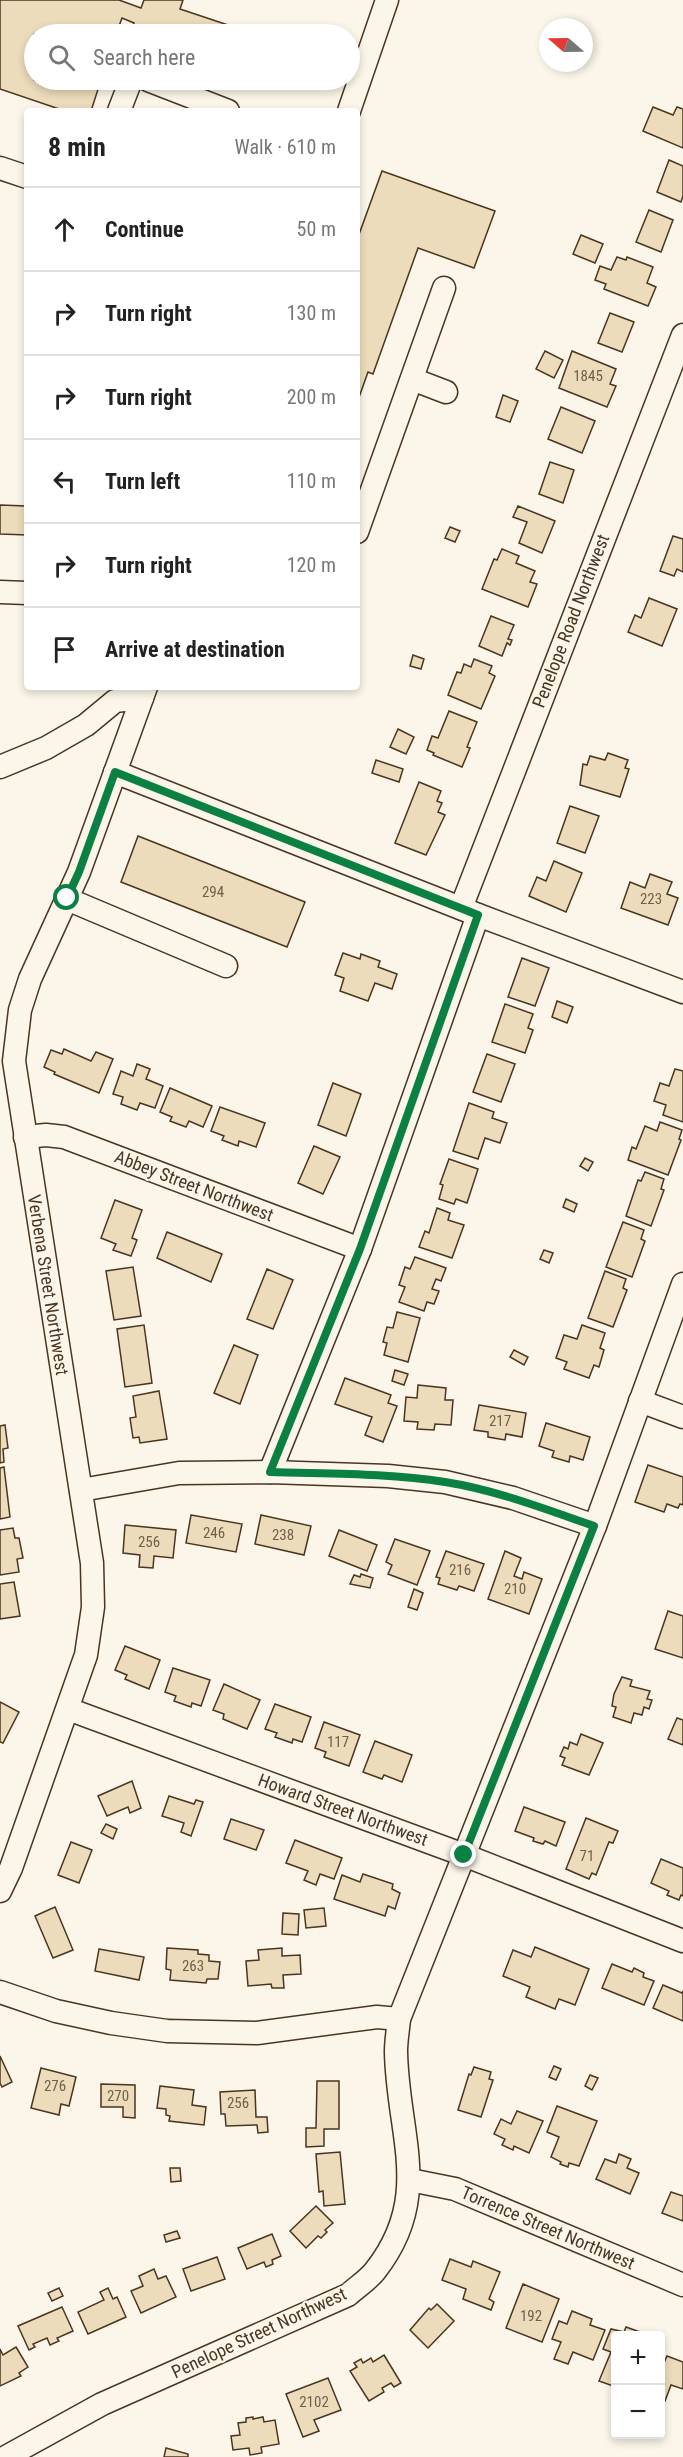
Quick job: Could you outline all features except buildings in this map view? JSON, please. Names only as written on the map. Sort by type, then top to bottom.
[{"type":"street","points":[[360,77],[387,0]]},
{"type":"street","points":[[120,108],[127,90]]},
{"type":"street","points":[[163,90],[182,102],[213,108]]},
{"type":"street","points":[[349,108],[355,90]]},
{"type":"street","points":[[0,168],[24,176]]},
{"type":"street","points":[[360,524],[444,288]]},
{"type":"street","name":"Penelope Road Northwest","points":[[270,1472],[360,1249],[469,912],[683,335]]},
{"type":"street","points":[[412,380],[446,392]]},
{"type":"street","points":[[0,592],[24,593]]},
{"type":"street","points":[[0,767],[46,748],[86,725],[115,701],[144,692]]},
{"type":"street","name":"Verbena Street Northwest","points":[[0,1891],[11,1868],[86,1655],[93,1607],[92,1563],[14,1061],[20,1010],[30,979],[79,872],[144,692]]},
{"type":"street","points":[[115,772],[469,912],[683,992]]},
{"type":"street","points":[[67,898],[226,966]]},
{"type":"street","name":"Abbey Street Northwest","points":[[25,1137],[46,1135],[64,1137],[360,1249]]},
{"type":"street","name":"Penelope Street Northwest","points":[[6,2457],[102,2404],[348,2295],[374,2272],[395,2242],[406,2212],[410,2180],[396,2051],[399,2019],[594,1526],[683,1284]]},
{"type":"street","points":[[640,1401],[683,1417]]},
{"type":"street","points":[[81,1490],[179,1473],[270,1472],[388,1476],[445,1482],[513,1498],[594,1526]]},
{"type":"street","name":"Howard Street Northwest","points":[[68,1709],[464,1855],[683,1941]]},
{"type":"street","points":[[0,1992],[56,2011],[111,2023],[167,2031],[257,2032],[376,2017],[399,2019]]},
{"type":"street","name":"Torrence Street Northwest","points":[[410,2180],[455,2189],[683,2285]]},
{"type":"route","points":[[67,898],[79,872],[115,772],[478,915],[360,1249],[270,1472],[388,1476],[445,1482],[513,1498],[594,1526],[464,1855]]}]
